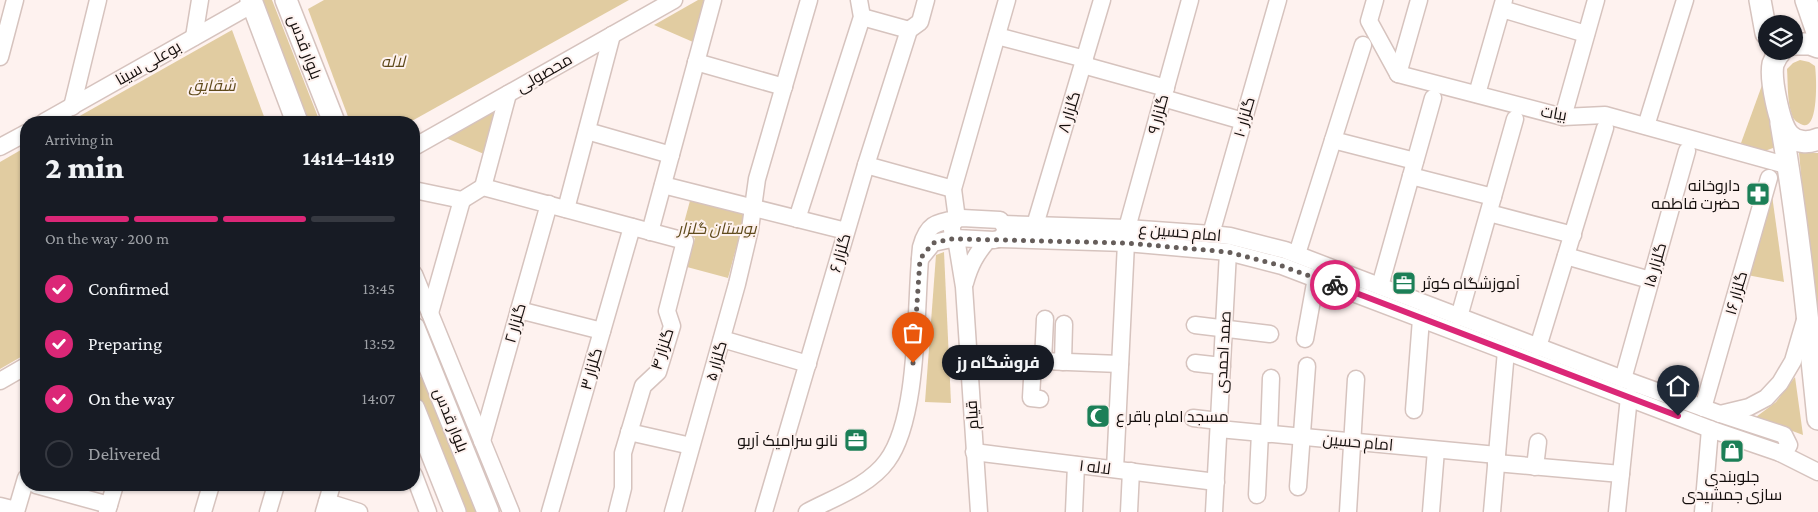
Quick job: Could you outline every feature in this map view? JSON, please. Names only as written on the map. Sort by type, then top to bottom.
[{"type":"main road","name":"بلوار قدس","points":[[286,0],[332,116]]},
{"type":"main road","points":[[1760,0],[1763,15]]},
{"type":"main road","points":[[1806,0],[1818,35]]},
{"type":"main road","name":"بلوار قدس","points":[[252,2],[295,116]]},
{"type":"main road","points":[[1803,44],[1818,47]]},
{"type":"main road","points":[[1775,60],[1776,96],[1789,166],[1818,419]]},
{"type":"main road","points":[[1781,123],[1788,135],[1797,140],[1807,142],[1818,139]]},
{"type":"main road","name":"بلوار قدس","points":[[420,343],[488,512]]},
{"type":"main road","points":[[420,367],[423,367],[435,380]]},
{"type":"main road","name":"بلوار قدس","points":[[420,424],[454,512]]},
{"type":"street","points":[[0,55],[15,0]]},
{"type":"street","points":[[72,106],[98,0]]},
{"type":"street","points":[[194,37],[200,0]]},
{"type":"street","name":"محصولی","points":[[420,144],[674,0]]},
{"type":"street","points":[[483,187],[650,232],[713,0]]},
{"type":"street","points":[[752,208],[757,179],[808,0]]},
{"type":"street","points":[[797,218],[862,17],[859,0]]},
{"type":"street","name":"گلزار ۶","points":[[764,512],[866,165],[909,30],[920,22],[926,0]]},
{"type":"street","points":[[957,219],[953,189],[1007,0]]},
{"type":"street","name":"گلزار ۸","points":[[1035,225],[1102,0]]},
{"type":"street","name":"گلزار ۹","points":[[1129,512],[1123,470],[1120,364],[1126,235],[1190,0]]},
{"type":"street","name":"گلزار ۱۰","points":[[1211,234],[1278,0]]},
{"type":"street","points":[[1375,0],[1369,21],[1398,74]]},
{"type":"street","points":[[1398,74],[1419,0]]},
{"type":"street","points":[[1563,117],[1596,0]]},
{"type":"street","points":[[1646,126],[1686,0]]},
{"type":"street","name":"بوعلی سینا","points":[[54,116],[252,2]]},
{"type":"street","points":[[1477,94],[1503,5],[1586,34]]},
{"type":"street","points":[[862,17],[909,30]]},
{"type":"street","points":[[566,209],[612,35]]},
{"type":"street","points":[[997,36],[1084,62],[1243,121]]},
{"type":"street","points":[[1297,254],[1363,45]]},
{"type":"street","points":[[696,62],[784,87]]},
{"type":"street","name":"بیات","points":[[1398,74],[1563,117],[1605,115],[1789,166]]},
{"type":"street","points":[[430,313],[462,200],[483,187],[508,94]]},
{"type":"street","points":[[1380,286],[1433,98]]},
{"type":"street","points":[[1459,317],[1515,120]]},
{"type":"street","points":[[1538,347],[1605,128]]},
{"type":"street","points":[[587,131],[671,154]]},
{"type":"street","points":[[0,147],[20,135]]},
{"type":"street","points":[[1333,140],[1493,197]]},
{"type":"street","name":"گلزار ۱۵","points":[[1623,379],[1687,150]]},
{"type":"street","points":[[866,165],[953,189]]},
{"type":"street","name":"گلزار ۱۶","points":[[1703,408],[1770,178]]},
{"type":"street","points":[[663,185],[846,231]]},
{"type":"street","points":[[420,191],[462,200]]},
{"type":"street","name":"گلزار ۲","points":[[482,441],[548,204]]},
{"type":"street","name":"گلزار ۵","points":[[673,512],[746,250],[752,208]]},
{"type":"street","points":[[1489,213],[1573,235]]},
{"type":"street","points":[[807,512],[861,483],[875,473],[887,461],[897,443],[910,392],[920,259],[924,236],[931,226],[939,222],[957,219],[1000,220],[997,234],[956,238],[933,243],[920,259]]},
{"type":"street","name":"قیام","points":[[957,219],[951,228],[952,234],[956,238],[964,288],[978,512]]},
{"type":"street","name":"امام حسین ع","points":[[997,234],[1035,225],[1126,235],[1228,252],[1282,266],[1710,429],[1780,453],[1818,472]]},
{"type":"street","name":"گلزار ۳","points":[[550,512],[632,227]]},
{"type":"street","name":"گلزار ۴","points":[[617,512],[623,488],[623,453],[643,386],[658,372],[672,326],[667,311],[685,241],[650,232]]},
{"type":"street","name":"امام حسین ع","points":[[997,234],[1211,234],[1230,236],[1297,254],[1623,379],[1784,435],[1789,444],[1780,453]]},
{"type":"street","name":"قیام","points":[[964,288],[969,266],[976,253],[997,234]]},
{"type":"street","name":"صمد احمدی","points":[[1214,512],[1228,252]]},
{"type":"street","points":[[1566,256],[1650,280]]},
{"type":"street","points":[[1305,339],[1316,278]]},
{"type":"street","points":[[420,289],[511,512]]},
{"type":"street","points":[[519,310],[602,331]]},
{"type":"street","points":[[1720,414],[1749,407],[1766,398],[1780,383],[1793,362],[1807,313]]},
{"type":"street","points":[[1040,399],[1031,398],[1045,319]]},
{"type":"street","points":[[1414,410],[1421,319]]},
{"type":"street","points":[[1063,362],[1064,324]]},
{"type":"street","points":[[1195,325],[1270,334]]},
{"type":"street","points":[[722,339],[808,364]]},
{"type":"street","points":[[1492,512],[1506,350]]},
{"type":"street","points":[[968,358],[1120,364]]},
{"type":"street","points":[[1195,363],[1222,366]]},
{"type":"street","points":[[1298,487],[1308,366]]},
{"type":"street","points":[[0,381],[20,369]]},
{"type":"street","points":[[1257,495],[1272,378]]},
{"type":"street","points":[[1348,512],[1356,380]]},
{"type":"street","points":[[1617,512],[1629,397]]},
{"type":"street","name":"امام حسین","points":[[1193,418],[1264,434],[1436,450],[1535,467],[1621,474]]},
{"type":"street","points":[[1703,512],[1710,429]]},
{"type":"street","points":[[629,432],[691,446]]},
{"type":"street","points":[[1535,467],[1538,442]]},
{"type":"street","points":[[1431,512],[1436,450]]},
{"type":"street","name":"لاله ۱","points":[[974,452],[1216,482]]},
{"type":"street","points":[[1074,512],[1076,464]]},
{"type":"street","points":[[0,506],[16,511],[24,491]]},
{"type":"street","points":[[55,491],[108,509],[112,491]]},
{"type":"street","points":[[203,512],[209,491]]},
{"type":"street","points":[[268,512],[274,491]]},
{"type":"street","points":[[330,491],[326,507],[359,512]]},
{"type":"street","points":[[420,491],[428,512]]},
{"type":"green space","points":[[254,0],[272,0],[318,116],[301,116]]},
{"type":"green space","name":"لاله","points":[[324,0],[629,0],[420,116],[348,116],[308,9]]},
{"type":"green space","points":[[698,0],[706,0],[693,42],[654,25]]},
{"type":"green space","name":"شقایق","points":[[232,30],[264,116],[80,116]]},
{"type":"green space","points":[[1800,60],[1815,66],[1816,92],[1814,112],[1808,124],[1803,125],[1796,121],[1789,105],[1787,69],[1793,63]]},
{"type":"green space","points":[[1769,66],[1776,140],[1773,148],[1762,152],[1741,143]]},
{"type":"green space","points":[[498,107],[484,154],[446,138]]},
{"type":"green space","points":[[20,150],[20,357],[0,369],[0,162]]},
{"type":"green space","points":[[1799,153],[1818,153],[1818,354]]},
{"type":"green space","points":[[1771,188],[1784,282],[1747,275]]},
{"type":"green space","name":"بوستان گلزار","points":[[691,197],[746,212],[728,278],[687,267],[695,238],[681,234]]},
{"type":"green space","points":[[944,252],[951,403],[925,402],[936,255]]},
{"type":"green space","points":[[420,376],[425,383],[479,512],[464,512],[420,404]]},
{"type":"green space","points":[[1795,377],[1803,435],[1756,417],[1776,402]]},
{"type":"way so far","points":[[913,363],[920,259],[933,243],[940,240],[956,238],[1126,243],[1228,252],[1282,266],[1335,285]]},
{"type":"place","name":"داروخانه حضرت فاطمه","points":[[1758,194]]},
{"type":"place","name":"آموزشگاه کوثر","points":[[1404,283]]},
{"type":"place","name":"فروشگاه رز","points":[[913,363]]},
{"type":"place","name":"مسجد امام باقر ع","points":[[1098,416]]},
{"type":"place","name":"نانو سرامیک آریو","points":[[856,440]]},
{"type":"place","name":"جلوبندی سازی جمشیدی","points":[[1732,451]]},
{"type":"route","points":[[1335,285],[1678,416]]}]
